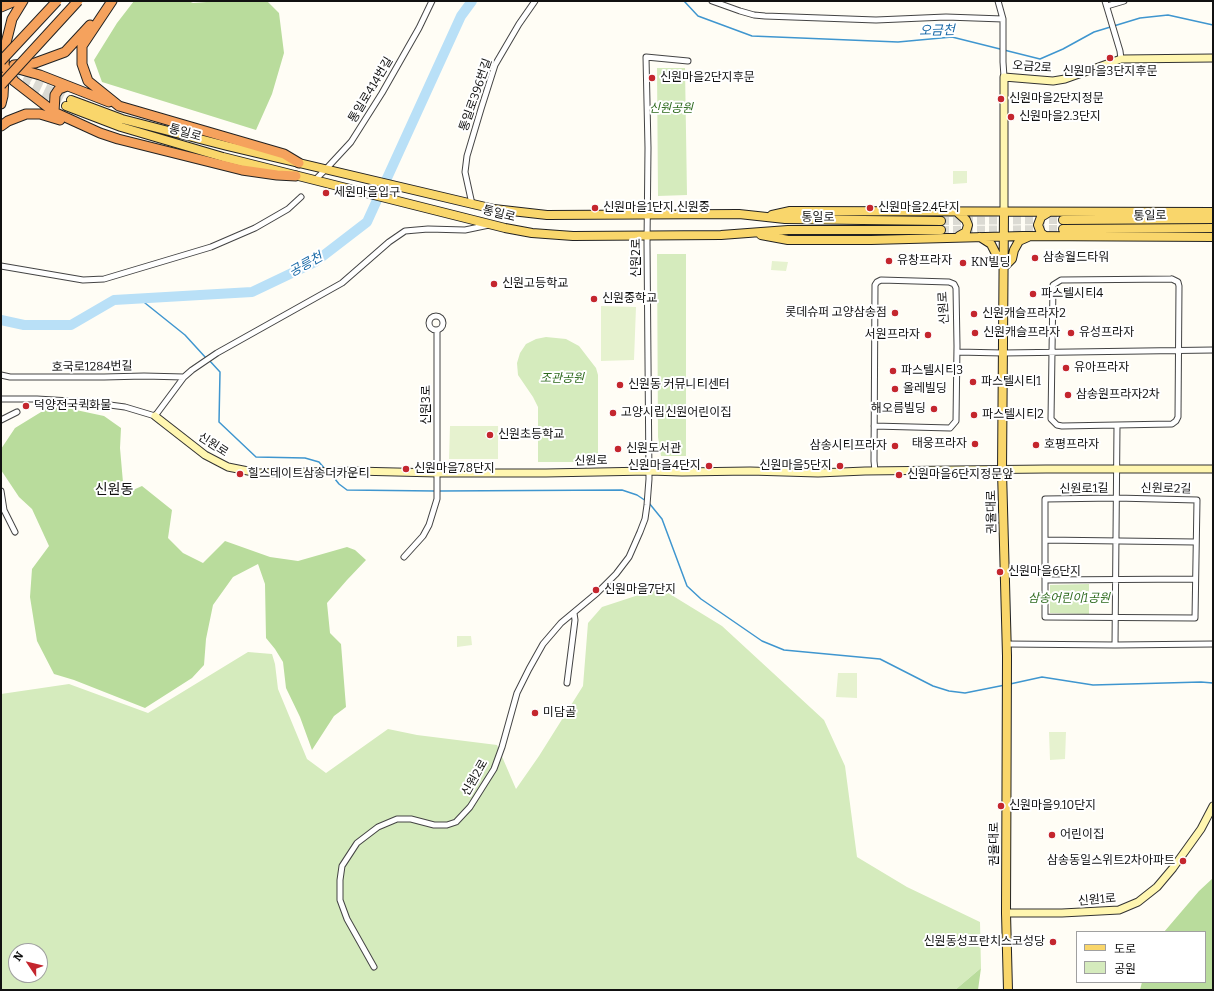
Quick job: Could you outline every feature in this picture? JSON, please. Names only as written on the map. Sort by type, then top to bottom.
[{"type":"highway","points":[[1,7],[15,1]]},
{"type":"highway","points":[[1,104],[4,80],[2,64],[4,47],[12,19],[23,1]]},
{"type":"highway","points":[[2,64],[57,1]]},
{"type":"highway","points":[[1,84],[78,1]]},
{"type":"highway","points":[[2,64],[35,63],[65,52],[112,1]]},
{"type":"highway","points":[[112,1],[82,46],[82,64],[88,81],[119,106]]},
{"type":"highway","points":[[2,64],[22,69],[119,106],[284,154],[299,163]]},
{"type":"highway","points":[[2,64],[14,81],[54,112],[100,133]]},
{"type":"highway","points":[[54,112],[55,95],[60,90],[68,86]]},
{"type":"highway","points":[[1,126],[8,121],[26,114],[40,114],[118,139],[242,170],[296,176]]},
{"type":"main road","name":"통일로","points":[[941,221],[785,219],[739,214],[547,215],[494,209],[227,146],[68,103],[121,127],[223,157],[532,234],[647,235],[728,234],[788,230],[941,230]]},
{"type":"main road","points":[[765,217],[790,211],[1213,212]]},
{"type":"main road","points":[[956,212],[966,220],[968,225],[966,232],[958,237]]},
{"type":"main road","name":"권율대로","points":[[1004,212],[1002,471],[1007,644],[1006,913],[1008,990]]},
{"type":"main road","points":[[1045,236],[1041,233],[1038,225],[1042,217],[1049,212]]},
{"type":"main road","name":"통일로","points":[[1063,220],[1213,218]]},
{"type":"main road","name":"통일로","points":[[1063,229],[1213,228]]},
{"type":"main road","points":[[749,232],[788,240],[871,240],[1004,236],[1213,236]]},
{"type":"main road","points":[[980,237],[991,244],[996,254],[1004,264],[1012,259],[1016,245],[1019,241],[1030,236]]},
{"type":"street","name":"통일로414번길","points":[[314,180],[351,142],[382,93],[419,28],[432,1]]},
{"type":"street","name":"통일로396번길","points":[[472,204],[465,172],[467,156],[481,109],[495,64],[535,1]]},
{"type":"street","points":[[712,1],[740,11],[765,16],[876,20],[946,17],[1004,19]]},
{"type":"street","points":[[998,1],[1004,19],[1004,77]]},
{"type":"street","points":[[1121,59],[1107,5],[1124,1]]},
{"type":"street","name":"신원2로","points":[[374,968],[347,919],[340,900],[342,866],[358,843],[378,827],[396,819],[411,819],[434,825],[447,825],[456,822],[470,807],[494,769],[518,693],[543,644],[561,623],[616,574],[629,557],[645,519],[649,471],[647,235],[648,148],[646,57],[688,61]]},
{"type":"street","name":"오금2로","points":[[1004,212],[1004,77],[1053,81],[1065,79],[1121,59],[1213,58]]},
{"type":"street","points":[[1,266],[83,280],[104,279],[211,247],[255,228],[288,209],[301,197]]},
{"type":"street","points":[[1,399],[37,399],[87,402],[124,407],[155,416],[184,377],[192,370],[217,353],[342,283],[389,242],[405,231],[428,229],[465,230],[490,224]]},
{"type":"street","name":"신원로","points":[[874,426],[950,428],[954,425],[956,421],[957,352],[956,288],[954,284],[949,282],[915,280],[882,280],[877,282],[875,286],[874,426],[875,471]]},
{"type":"street","points":[[1061,280],[1176,280],[1179,286],[1179,350],[1178,417],[1172,424],[1062,426],[1051,419],[1053,285],[1061,280]]},
{"type":"street","name":"신원3로","points":[[404,557],[423,536],[429,525],[437,499],[437,331]]},
{"type":"street","points":[[957,352],[1003,353],[1213,350]]},
{"type":"street","name":"호국로1284번길","points":[[1,375],[10,377],[184,377]]},
{"type":"street","points":[[1,420],[17,412]]},
{"type":"street","name":"신원로","points":[[155,416],[205,455],[228,467],[258,473],[355,471],[437,477],[649,471],[818,472],[1116,469],[1213,470]]},
{"type":"street","points":[[1115,645],[1117,426]]},
{"type":"street","points":[[1,491],[4,510],[15,532]]},
{"type":"street","name":"신원로1길","points":[[1116,498],[1045,499],[1045,617],[1116,618]]},
{"type":"street","name":"신원로2길","points":[[1116,498],[1197,500],[1196,618],[1116,618]]},
{"type":"street","points":[[1045,540],[1196,542]]},
{"type":"street","points":[[1045,580],[1196,579]]},
{"type":"street","points":[[567,683],[575,620],[574,613]]},
{"type":"street","points":[[1007,644],[1213,644]]},
{"type":"street","name":"신원1로","points":[[1006,913],[1062,913],[1119,910],[1138,902],[1157,887],[1173,868],[1201,829],[1213,806]]},
{"type":"green space","points":[[134,1],[188,1],[193,3],[220,1],[267,1],[279,13],[284,53],[272,94],[256,130],[102,82],[94,60],[117,23]]},
{"type":"green space","name":"신원공원","points":[[657,68],[685,68],[687,195],[658,196]]},
{"type":"green space","points":[[953,171],[967,171],[967,183],[953,184]]},
{"type":"green space","points":[[657,254],[686,254],[686,456],[661,456],[658,437]]},
{"type":"green space","points":[[772,261],[788,262],[786,271],[771,270]]},
{"type":"green space","points":[[601,306],[636,307],[634,360],[601,361]]},
{"type":"green space","name":"조관공원","points":[[546,337],[566,339],[579,346],[596,368],[598,375],[598,462],[538,462],[538,407],[518,375],[517,363],[520,353],[526,344],[536,339]]},
{"type":"green space","points":[[62,407],[104,416],[121,428],[120,448],[124,494],[142,486],[172,510],[168,538],[183,553],[203,563],[225,541],[270,557],[298,561],[347,547],[355,550],[366,560],[327,603],[330,633],[341,644],[346,707],[334,716],[312,750],[300,717],[286,688],[283,662],[266,638],[265,584],[258,564],[233,577],[213,605],[206,639],[204,665],[192,678],[145,708],[74,680],[54,674],[37,641],[30,597],[32,569],[49,546],[32,509],[19,497],[1,470],[1,449],[15,428],[46,409]]},
{"type":"green space","points":[[450,426],[498,426],[498,459],[449,459]]},
{"type":"green space","name":"삼송어린이1공원","points":[[1089,584],[1089,614],[1050,613],[1050,585]]},
{"type":"green space","points":[[660,588],[722,626],[824,720],[845,766],[857,857],[907,887],[980,922],[981,968],[955,990],[1,990],[1,694],[69,684],[148,713],[248,652],[272,654],[275,664],[278,689],[307,759],[326,773],[388,729],[417,735],[497,745],[516,789],[539,756],[583,686],[588,623],[602,607]]},
{"type":"green space","points":[[457,636],[471,636],[472,645],[457,647]]},
{"type":"green space","points":[[838,673],[857,673],[857,698],[836,697]]},
{"type":"green space","points":[[1049,732],[1066,732],[1065,759],[1050,760]]},
{"type":"green space","points":[[1213,878],[1213,990],[1140,990],[1142,983],[1206,983],[1206,931],[1165,931],[1199,891]]},
{"type":"green space","points":[[981,968],[978,990],[955,990]]},
{"type":"waterway","name":"공릉천","points":[[1,320],[24,325],[71,325],[114,300],[252,292],[315,262],[367,222],[461,16],[472,1]]},
{"type":"waterway","name":"오금천","points":[[684,1],[698,16],[752,36],[898,42],[952,37],[1040,59],[1063,49],[1094,32],[1140,18],[1168,15],[1213,25]]},
{"type":"waterway","points":[[140,299],[185,335],[206,358]]},
{"type":"waterway","points":[[209,360],[220,372],[219,422],[256,457],[305,458],[319,462],[325,469]]},
{"type":"waterway","points":[[331,474],[339,484],[347,490],[435,491]]},
{"type":"waterway","points":[[439,491],[622,490],[637,495],[646,501]]},
{"type":"waterway","points":[[649,503],[662,519],[687,586],[701,599],[762,641],[784,650],[880,659],[933,686],[949,691],[965,693],[1005,685]]},
{"type":"waterway","points":[[1010,684],[1042,677],[1093,685],[1213,683]]},
{"type":"tunnel","points":[[15,69],[34,82],[71,100]]},
{"type":"tunnel","points":[[1,70],[66,106]]},
{"type":"tunnel","points":[[941,221],[1063,220]]},
{"type":"tunnel","points":[[941,230],[1063,229]]},
{"type":"place","name":"신원마을3단지후문","points":[[1110,58]]},
{"type":"place","name":"신원마을2단지후문","points":[[652,78]]},
{"type":"place","name":"신원마을2단지정문","points":[[1001,99]]},
{"type":"place","name":"신원마을2.3단지","points":[[1011,117]]},
{"type":"place","name":"세원마을입구","points":[[326,193]]},
{"type":"place","name":"신원마을1단지.신원중","points":[[595,208]]},
{"type":"place","name":"신원마을2.4단지","points":[[870,208]]},
{"type":"place","name":"삼송월드타워","points":[[1035,258]]},
{"type":"place","name":"유창프라자","points":[[889,261]]},
{"type":"place","name":"KN빌딩","points":[[963,263]]},
{"type":"place","name":"신원고등학교","points":[[494,284]]},
{"type":"place","name":"파스텔시티4","points":[[1033,294]]},
{"type":"place","name":"신원중학교","points":[[594,299]]},
{"type":"place","name":"롯데슈퍼 고양삼송점","points":[[895,313]]},
{"type":"place","name":"신원캐슬프라자2","points":[[974,314]]},
{"type":"place","name":"신원캐슬프라자","points":[[975,333]]},
{"type":"place","name":"유성프라자","points":[[1071,333]]},
{"type":"place","name":"서원프라자","points":[[928,335]]},
{"type":"place","name":"유아프라자","points":[[1066,368]]},
{"type":"place","name":"파스텔시티3","points":[[893,371]]},
{"type":"place","name":"파스텔시티1","points":[[973,382]]},
{"type":"place","name":"신원동 커뮤니티센터","points":[[620,385]]},
{"type":"place","name":"올레빌딩","points":[[895,389]]},
{"type":"place","name":"삼송원프라자2차","points":[[1068,395]]},
{"type":"place","name":"덕양전국퀵화물","points":[[26,406]]},
{"type":"place","name":"해오름빌딩","points":[[934,409]]},
{"type":"place","name":"고양시립신원어린이집","points":[[613,413]]},
{"type":"place","name":"파스텔시티2","points":[[974,415]]},
{"type":"place","name":"신원초등학교","points":[[490,435]]},
{"type":"place","name":"태웅프라자","points":[[975,444]]},
{"type":"place","name":"호평프라자","points":[[1036,445]]},
{"type":"place","name":"삼송시티프라자","points":[[895,446]]},
{"type":"place","name":"신원도서관","points":[[618,449]]},
{"type":"place","name":"신원마을4단지","points":[[709,466]]},
{"type":"place","name":"신원마을5단지","points":[[840,466]]},
{"type":"place","name":"신원마을7.8단지","points":[[406,469]]},
{"type":"place","name":"힐스테이트삼송더카운티","points":[[240,474]]},
{"type":"place","name":"신원마을6단지정문앞","points":[[899,475]]},
{"type":"place","name":"신원마을6단지","points":[[1000,572]]},
{"type":"place","name":"신원마을7단지","points":[[596,590]]},
{"type":"place","name":"미담골","points":[[535,713]]},
{"type":"place","name":"신원마을9.10단지","points":[[1001,806]]},
{"type":"place","name":"어린이집","points":[[1052,835]]},
{"type":"place","name":"삼송동일스위트2차아파트","points":[[1183,861]]},
{"type":"place","name":"신원동성프란치스코성당","points":[[1053,942]]},
{"type":"district","name":"신원동","points":[[114,490]]}]
